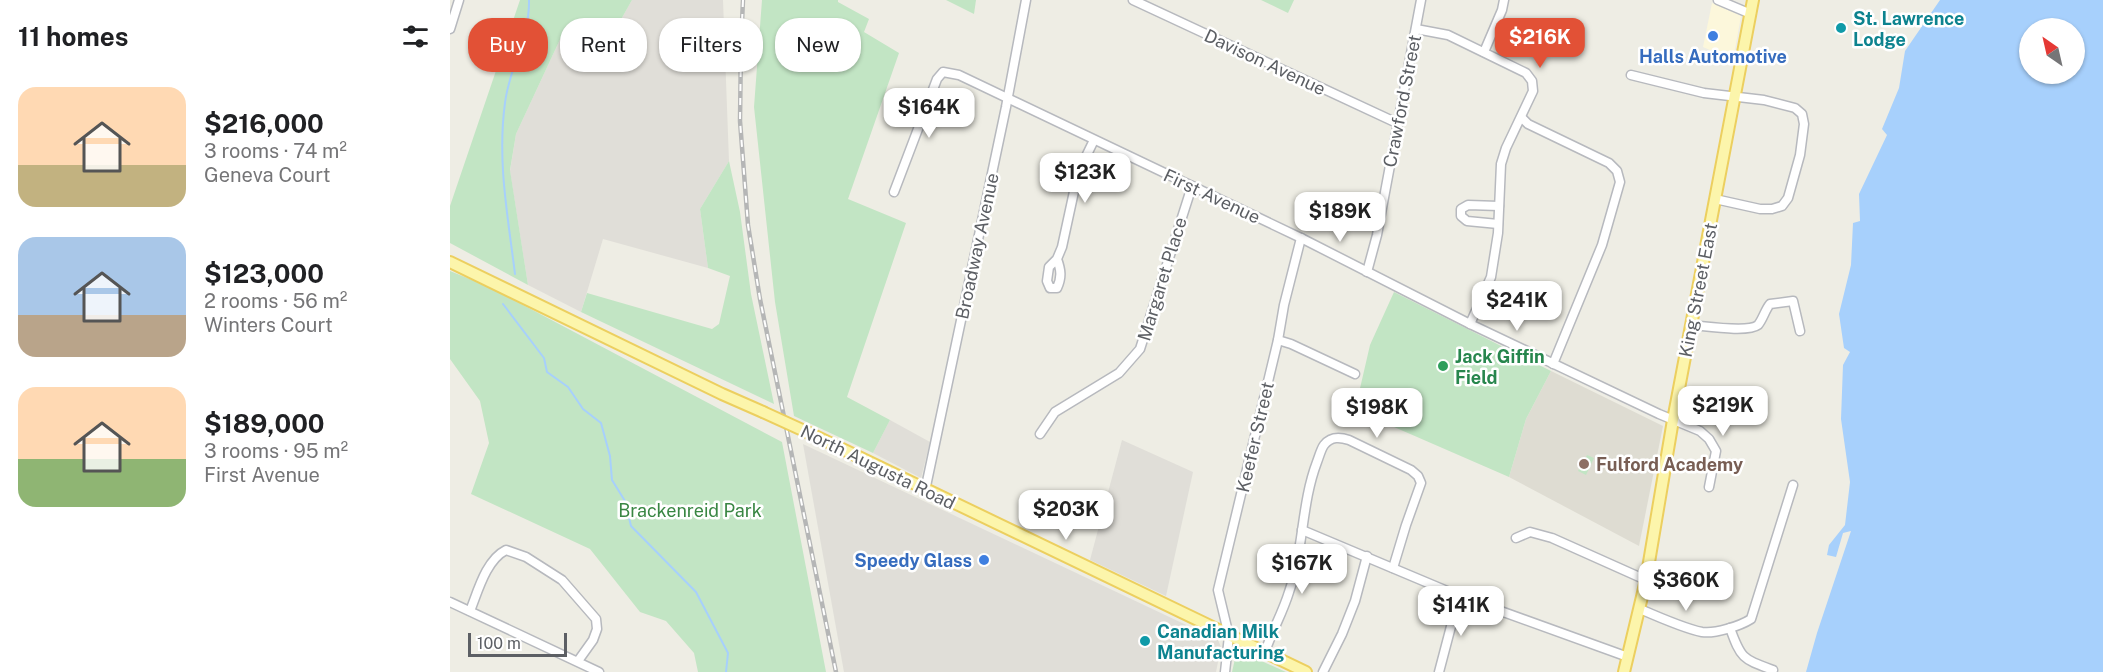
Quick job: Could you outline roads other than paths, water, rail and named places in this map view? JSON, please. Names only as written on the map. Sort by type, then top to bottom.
[{"type":"main road","name":"King Street East","points":[[1624,672],[1646,580],[1673,420],[1753,0]]},
{"type":"main road","name":"North Augusta Road","points":[[450,262],[1306,672]]},
{"type":"street","points":[[450,29],[459,0]]},
{"type":"street","name":"Broadway Avenue","points":[[925,491],[1008,98],[1026,0]]},
{"type":"street","name":"Davison Avenue","points":[[1133,0],[1397,123]]},
{"type":"street","name":"Crawford Street","points":[[1367,272],[1377,236],[1421,0]]},
{"type":"street","points":[[1484,52],[1504,0]]},
{"type":"street","points":[[1718,0],[1751,14]]},
{"type":"street","points":[[1416,28],[1448,35],[1526,73],[1532,81],[1533,91],[1506,148],[1501,164],[1498,233],[1491,277],[1470,324]]},
{"type":"street","name":"First Avenue","points":[[894,192],[937,79],[943,73],[959,75],[1301,238],[1553,364],[1700,431],[1709,439],[1716,451],[1709,487]]},
{"type":"street","points":[[1631,75],[1704,93],[1735,95],[1795,108],[1802,114],[1804,124],[1800,155],[1788,198],[1782,206],[1760,209],[1715,199]]},
{"type":"street","points":[[1522,118],[1528,124],[1609,163],[1617,171],[1620,182],[1602,245],[1553,364]]},
{"type":"street","points":[[1057,259],[1062,247],[1078,173],[1094,140]]},
{"type":"street","name":"Margaret Place","points":[[1040,434],[1055,412],[1119,373],[1140,349],[1192,186]]},
{"type":"street","points":[[1498,224],[1467,221],[1461,216],[1461,209],[1468,204],[1499,206]]},
{"type":"street","name":"Keefer Street","points":[[1225,672],[1229,636],[1218,590],[1301,238]]},
{"type":"street","points":[[1691,325],[1727,328],[1753,327],[1760,322],[1770,304],[1792,301],[1800,331]]},
{"type":"street","points":[[1278,340],[1354,374]]},
{"type":"street","points":[[1265,652],[1289,592],[1301,545],[1302,521],[1314,470],[1324,446],[1331,440],[1340,437],[1349,440],[1411,470],[1418,476],[1421,483],[1393,568]]},
{"type":"street","points":[[1640,609],[1703,632],[1730,628],[1750,619],[1793,485]]},
{"type":"street","points":[[1302,530],[1459,596],[1628,657]]},
{"type":"street","points":[[1516,538],[1530,532],[1552,538],[1646,580]]},
{"type":"street","points":[[470,611],[491,563],[498,554],[506,550],[526,557],[562,580],[596,619],[597,629],[593,640],[579,661]]},
{"type":"street","points":[[1323,672],[1355,601],[1367,556]]},
{"type":"street","points":[[1439,672],[1459,596]]},
{"type":"street","points":[[450,602],[599,672]]},
{"type":"street","points":[[1730,628],[1742,656],[1749,662],[1773,670]]},
{"type":"water","points":[[1940,0],[2103,0],[2103,672],[1806,672],[1851,531],[1843,533],[1836,557],[1827,555],[1829,545],[1845,525],[1850,482],[1841,419],[1843,365],[1850,352],[1844,348],[1839,314],[1851,265],[1853,223],[1860,221],[1859,194],[1887,135],[1882,129],[1899,88],[1905,51]]},
{"type":"waterway","points":[[515,274],[504,189],[503,125],[507,90],[523,39],[529,0]]},
{"type":"waterway","points":[[503,304],[544,358],[547,372],[568,387],[583,409],[601,423],[610,456],[612,480],[625,501],[631,526],[696,592],[728,653],[726,672]]},
{"type":"railway","points":[[743,0],[740,121],[748,225],[760,299],[836,672]]},
{"type":"place","name":"St. Lawrence Lodge","points":[[1841,28]]},
{"type":"place","name":"Halls Automotive","points":[[1713,36]]},
{"type":"place","name":"Jack Giffin Field","points":[[1443,366]]},
{"type":"place","name":"Fulford Academy","points":[[1584,464]]},
{"type":"place","name":"Speedy Glass","points":[[984,560]]},
{"type":"place","name":"Canadian Milk Manufacturing","points":[[1145,641]]},
{"type":"park label","name":"Brackenreid Park","points":[[690,510]]}]
